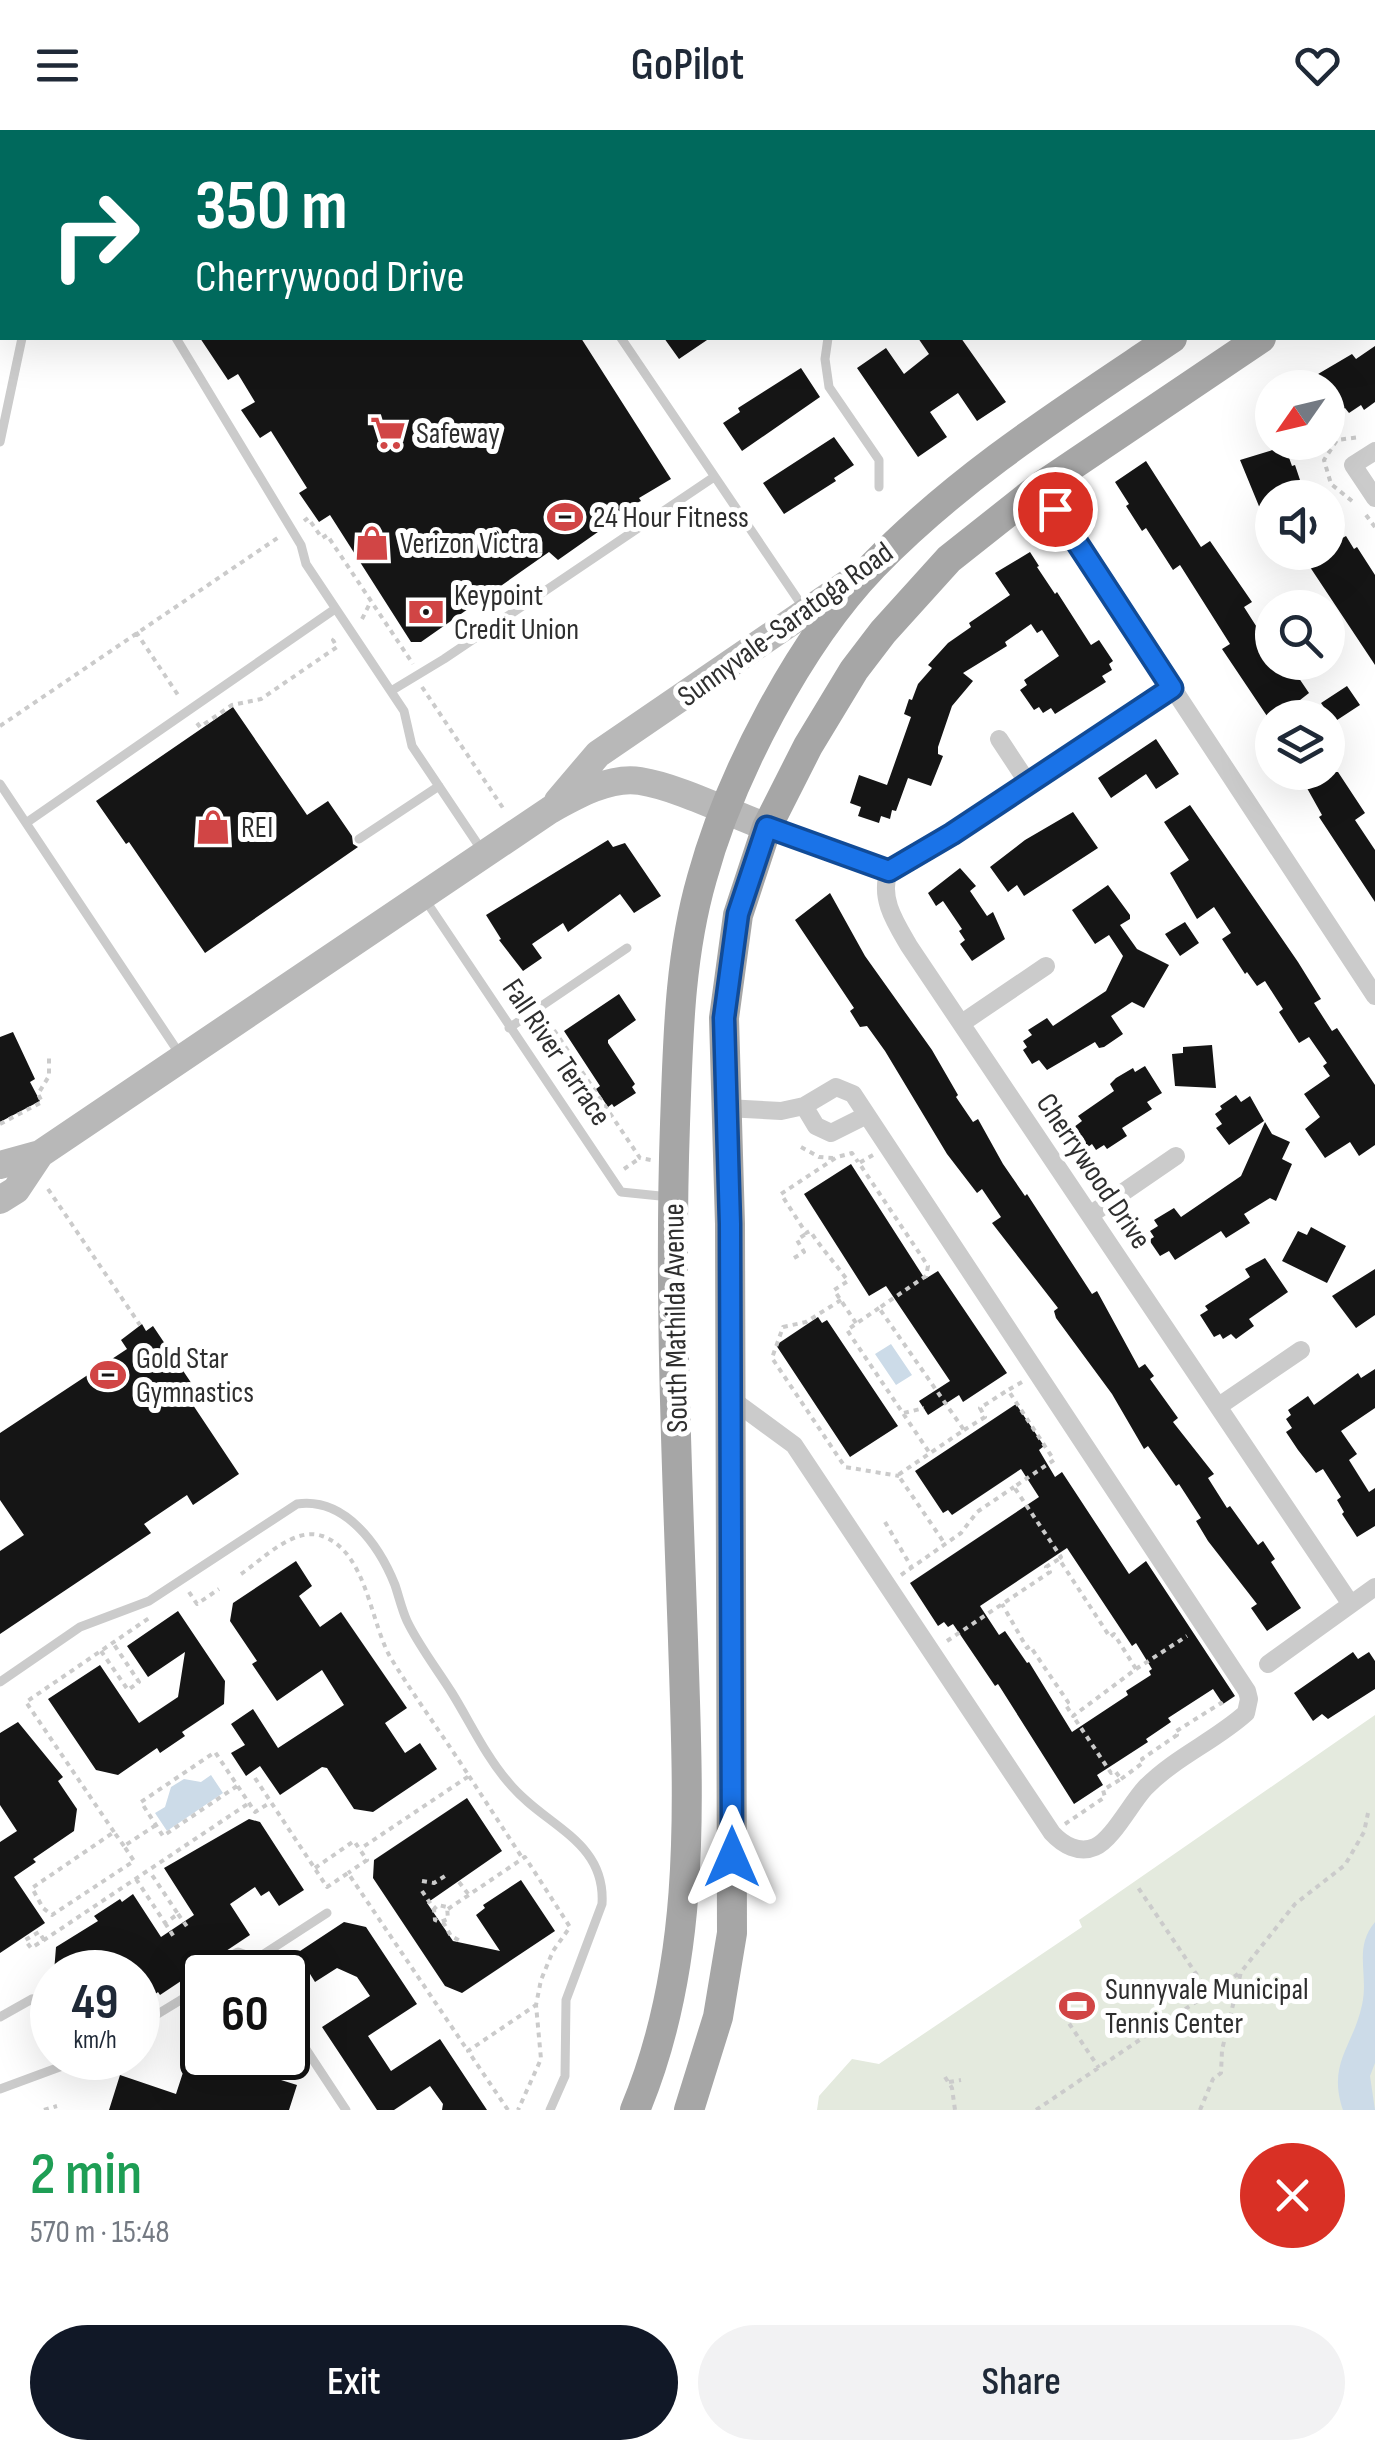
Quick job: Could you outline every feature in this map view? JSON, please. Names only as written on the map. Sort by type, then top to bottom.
[{"type":"main road","name":"Sunnyvale-Saratoga Road","points":[[550,810],[598,754],[872,568],[986,464],[1169,340]]},
{"type":"main road","name":"Sunnyvale-Saratoga Road","points":[[0,1165],[40,1154],[550,810],[580,794],[638,780],[767,827],[808,746],[854,670],[949,559],[1040,487],[1259,340]]},
{"type":"main road","name":"South Mathilda Avenue","points":[[635,2110],[662,2041],[685,1896],[685,1712],[673,1197],[680,987],[701,879],[724,812],[782,694],[824,627],[872,568]]},
{"type":"main road","name":"South Mathilda Avenue","points":[[689,2110],[718,2017],[732,1933],[724,1018],[738,914],[767,827]]},
{"type":"main road","name":"Sunnyvale-Saratoga Road","points":[[0,1200],[16,1190],[40,1154]]},
{"type":"street","points":[[1368,444],[1353,465],[1375,498]]},
{"type":"street","points":[[1055,509],[1375,996]]},
{"type":"street","points":[[767,827],[889,871],[1172,688]]},
{"type":"street","points":[[999,739],[1028,783]]},
{"type":"street","name":"Cherrywood Drive","points":[[889,871],[884,883],[894,919],[1350,1603]]},
{"type":"street","points":[[962,1023],[1046,966]]},
{"type":"street","points":[[726,1108],[781,1110],[804,1106],[827,1090],[842,1088],[853,1094],[1247,1691],[1248,1708],[1243,1716],[1161,1772],[1097,1846],[1074,1848],[1052,1833],[794,1445],[730,1398]]},
{"type":"street","points":[[804,1106],[816,1126],[831,1133],[867,1115]]},
{"type":"street","points":[[1090,1215],[1176,1156]]},
{"type":"street","points":[[1219,1406],[1301,1350]]},
{"type":"street","points":[[1268,1664],[1375,1587]]},
{"type":"lane","points":[[0,442],[5,384],[21,340]]},
{"type":"lane","points":[[177,340],[301,545],[306,564],[404,712],[412,746],[485,855]]},
{"type":"lane","points":[[622,340],[806,612]]},
{"type":"lane","points":[[828,340],[824,360],[829,387],[878,460],[879,487]]},
{"type":"lane","points":[[391,691],[714,477]]},
{"type":"lane","points":[[26,823],[335,609]]},
{"type":"lane","points":[[0,784],[182,1059]]},
{"type":"lane","points":[[359,839],[439,786]]},
{"type":"lane","name":"Fall River Terrace","points":[[423,897],[621,1192],[673,1197]]},
{"type":"lane","points":[[509,1028],[627,948]]},
{"type":"lane","points":[[0,1682],[80,1627],[149,1600],[288,1509],[308,1502],[324,1505],[354,1522],[386,1566],[409,1625],[508,1782],[585,1850],[599,1868],[602,1904],[566,2000],[565,2076],[550,2110]]},
{"type":"lane","points":[[277,1950],[328,1912]]},
{"type":"lane","points":[[0,2017],[30,1999]]},
{"type":"lane","points":[[310,2055],[346,2110]]},
{"type":"lane","points":[[0,2089],[30,2077]]},
{"type":"path","points":[[1368,444],[1338,440],[1324,460],[1331,484],[1358,506],[1375,527]]},
{"type":"path","points":[[554,1030],[640,1158]]},
{"type":"path","points":[[0,1124],[42,1102],[38,1094],[49,1076],[49,1058]]},
{"type":"path","points":[[859,1164],[887,1145]]},
{"type":"path","points":[[801,1147],[820,1157],[852,1153],[928,1266],[926,1276],[847,1330],[930,1453]]},
{"type":"path","points":[[807,1233],[780,1194],[837,1157]]},
{"type":"path","points":[[624,1168],[640,1158],[656,1160]]},
{"type":"path","points":[[48,1189],[140,1325]]},
{"type":"path","points":[[794,1258],[804,1252],[796,1240],[810,1231],[848,1281],[834,1290],[856,1323]]},
{"type":"path","points":[[841,1300],[806,1322],[783,1327],[772,1358],[845,1468],[899,1476],[985,1416],[980,1408],[1038,1372]]},
{"type":"path","points":[[878,1308],[964,1430]]},
{"type":"path","points":[[886,1585],[961,1534],[976,1512],[1054,1460],[1008,1390]]},
{"type":"path","points":[[903,1413],[924,1408]]},
{"type":"path","points":[[841,1474],[849,1468]]},
{"type":"path","points":[[899,1476],[945,1544]]},
{"type":"path","points":[[1014,1487],[1110,1636],[1114,1634],[1136,1669]]},
{"type":"path","points":[[885,1522],[912,1568]]},
{"type":"path","points":[[241,1574],[300,1536],[323,1536],[333,1542],[365,1586],[392,1660],[523,1859]]},
{"type":"path","points":[[930,1652],[1050,1572],[1046,1567],[1059,1559]]},
{"type":"path","points":[[188,1591],[197,1604],[219,1589]]},
{"type":"path","points":[[1002,1604],[1027,1648],[1030,1646],[1068,1702],[1065,1704],[1072,1716],[1111,1773],[1115,1771],[1120,1778]]},
{"type":"path","points":[[142,1874],[26,1702],[162,1610]]},
{"type":"path","points":[[1072,1716],[1204,1625]]},
{"type":"path","points":[[100,1651],[128,1690],[139,1682],[113,1643]]},
{"type":"path","points":[[1052,1833],[1105,1798],[1103,1790],[1144,1762],[1142,1758],[1177,1735],[1175,1732],[1221,1702],[1234,1722]]},
{"type":"path","points":[[238,1786],[163,1836],[140,1802],[215,1752],[256,1812],[271,1802]]},
{"type":"path","points":[[360,1850],[469,1776]]},
{"type":"path","points":[[255,1778],[314,1868],[327,1887],[367,1860],[354,1841],[314,1868]]},
{"type":"path","points":[[44,1940],[249,1803]]},
{"type":"path","points":[[1036,2110],[1240,1972],[1295,1904],[1341,1870],[1364,1832],[1368,1813]]},
{"type":"path","points":[[124,1846],[156,1825]]},
{"type":"path","points":[[114,1832],[32,1888],[38,1900],[52,1915],[134,1862]]},
{"type":"path","points":[[1364,1832],[1375,1836]]},
{"type":"path","points":[[448,1908],[525,1857],[570,1927],[546,1965],[536,2005],[541,2059],[518,2110]]},
{"type":"path","points":[[149,1870],[188,1928]]},
{"type":"path","points":[[348,1873],[508,2110]]},
{"type":"path","points":[[422,1882],[434,1883],[448,1874]]},
{"type":"path","points":[[136,1879],[174,1937]]},
{"type":"path","points":[[460,1882],[468,1895]]},
{"type":"path","points":[[1137,1886],[1209,1993]]},
{"type":"path","points":[[422,1892],[434,1909],[435,1920],[443,1922],[450,1936],[462,1942]]},
{"type":"path","points":[[434,1909],[441,1905],[448,1908]]},
{"type":"path","points":[[443,1922],[450,1917],[448,1908]]},
{"type":"path","points":[[165,1923],[178,1914]]},
{"type":"path","points":[[1200,2110],[1214,2079],[1222,2073],[1222,2050],[1240,1972]]},
{"type":"path","points":[[468,2052],[536,2005]]},
{"type":"path","points":[[1058,2007],[1067,2014],[1099,2068]]},
{"type":"path","points":[[955,2110],[947,2080],[961,2080]]},
{"type":"path","points":[[44,2110],[57,2106]]},
{"type":"shaded area","points":[[1375,1715],[1375,2110],[817,2110],[819,2096],[852,2059],[879,2064],[1082,1927],[1079,1920]]},
{"type":"water","points":[[891,1344],[912,1375],[896,1385],[875,1354]]},
{"type":"water","points":[[211,1775],[223,1793],[167,1831],[155,1813],[165,1807],[171,1787],[184,1779],[201,1782]]},
{"type":"water","points":[[1375,1922],[1375,2063],[1370,2076],[1375,2110],[1343,2110],[1340,2067],[1362,2005],[1363,1952]]},
{"type":"building","points":[[201,340],[582,340],[671,479],[639,498],[641,501],[601,520],[605,527],[558,560],[549,552],[421,642],[411,642],[330,515],[319,522],[299,493],[307,488],[271,431],[260,438],[241,410],[255,402],[238,374],[228,380]]},
{"type":"building","points":[[665,340],[707,340],[679,359]]},
{"type":"building","points":[[919,340],[962,340],[1006,402],[977,421],[958,393],[930,412],[947,437],[918,457],[857,368],[886,348],[904,374],[929,354]]},
{"type":"building","points":[[1375,346],[1375,402],[1364,410],[1361,405],[1349,413],[1345,408],[1345,370],[1325,370],[1352,354],[1356,359]]},
{"type":"building","points":[[801,368],[820,397],[742,451],[723,423],[740,412],[738,408]]},
{"type":"building","points":[[834,437],[854,465],[784,514],[763,483]]},
{"type":"building","points":[[1255,455],[1255,460],[1290,460],[1300,480],[1255,480],[1255,496],[1240,460]]},
{"type":"building","points":[[1146,461],[1201,547],[1210,541],[1252,602],[1244,607],[1255,624],[1255,680],[1300,680],[1309,693],[1300,700],[1256,700],[1222,649],[1230,644],[1180,565],[1173,570],[1146,528],[1142,531],[1115,482]]},
{"type":"building","points":[[1346,536],[1375,575],[1375,665],[1345,620],[1345,590],[1325,590],[1312,570],[1345,570]]},
{"type":"building","points":[[1030,552],[1091,645],[1099,640],[1113,661],[1109,664],[1112,670],[1102,676],[1106,682],[1055,714],[1051,708],[1043,713],[1039,707],[1034,710],[1020,690],[1027,685],[1024,680],[1059,656],[1042,630],[1037,633],[1031,624],[1005,642],[1007,646],[963,673],[973,681],[952,706],[938,747],[938,754],[943,756],[931,786],[908,778],[890,819],[881,816],[879,823],[858,816],[861,807],[850,803],[859,775],[887,785],[911,717],[904,714],[909,699],[912,700],[918,684],[932,668],[928,665],[948,643],[971,627],[969,623],[1010,595],[995,573]]},
{"type":"building","points":[[1347,686],[1360,705],[1345,715],[1345,700],[1326,700]]},
{"type":"building","points":[[233,707],[307,815],[328,801],[358,847],[205,953],[96,801]]},
{"type":"building","points":[[1156,739],[1179,774],[1156,789],[1146,774],[1111,798],[1098,778]]},
{"type":"building","points":[[1345,783],[1365,813],[1355,820],[1375,850],[1375,902],[1319,817],[1322,815],[1308,790],[1345,790]]},
{"type":"building","points":[[1190,805],[1298,962],[1321,999],[1314,1003],[1332,1031],[1337,1028],[1375,1085],[1375,1145],[1359,1156],[1350,1142],[1325,1158],[1305,1129],[1320,1117],[1304,1094],[1330,1076],[1323,1066],[1327,1063],[1309,1037],[1299,1043],[1265,981],[1257,986],[1245,974],[1222,939],[1231,933],[1214,907],[1197,919],[1170,873],[1189,860],[1164,822]]},
{"type":"building","points":[[1073,812],[1098,848],[1024,896],[1017,885],[1008,892],[990,867],[1025,840]]},
{"type":"building","points":[[608,840],[613,847],[625,843],[661,896],[634,913],[620,894],[568,932],[563,923],[532,944],[542,958],[523,971],[486,915]]},
{"type":"building","points":[[960,868],[976,886],[970,891],[987,916],[993,912],[1005,939],[972,961],[960,944],[965,940],[959,931],[962,929],[943,901],[936,906],[928,893]]},
{"type":"building","points":[[1108,885],[1130,915],[1120,925],[1137,949],[1169,965],[1144,1008],[1132,1002],[1111,1016],[1123,1034],[1104,1047],[1099,1048],[1095,1042],[1047,1070],[1039,1060],[1032,1064],[1023,1050],[1027,1047],[1023,1041],[1032,1035],[1028,1030],[1047,1018],[1053,1026],[1106,991],[1123,956],[1109,935],[1095,944],[1072,910]]},
{"type":"building","points":[[830,893],[865,956],[932,1050],[956,1097],[973,1122],[978,1119],[1003,1164],[1092,1294],[1097,1291],[1139,1368],[1145,1364],[1154,1376],[1150,1379],[1178,1418],[1173,1422],[1214,1474],[1208,1478],[1227,1508],[1230,1506],[1258,1545],[1263,1541],[1275,1559],[1271,1562],[1301,1608],[1267,1631],[1251,1608],[1257,1604],[1208,1541],[1196,1521],[1201,1518],[1179,1484],[1176,1486],[1148,1446],[1144,1449],[1112,1394],[1056,1318],[1054,1311],[1058,1308],[992,1223],[1001,1217],[982,1189],[977,1193],[947,1154],[885,1051],[867,1026],[860,1027],[850,1011],[854,1008],[795,920]]},
{"type":"building","points":[[1185,922],[1199,943],[1180,956],[1165,934]]},
{"type":"building","points":[[619,994],[636,1020],[608,1043],[635,1084],[632,1087],[636,1093],[608,1107],[596,1089],[600,1086],[564,1031]]},
{"type":"building","points":[[13,1032],[35,1079],[30,1082],[40,1101],[0,1122],[0,1037]]},
{"type":"building","points":[[1212,1045],[1216,1088],[1175,1086],[1172,1054],[1183,1053],[1183,1047]]},
{"type":"building","points":[[1145,1066],[1162,1093],[1147,1102],[1152,1109],[1122,1128],[1127,1136],[1107,1149],[1104,1145],[1096,1150],[1092,1144],[1088,1147],[1074,1127],[1082,1121],[1078,1116],[1114,1091],[1110,1084],[1116,1078]]},
{"type":"building","points":[[1236,1095],[1241,1102],[1250,1096],[1264,1121],[1229,1145],[1216,1128],[1222,1124],[1215,1114]]},
{"type":"building","points":[[1265,1122],[1272,1134],[1290,1142],[1282,1159],[1292,1164],[1276,1201],[1270,1198],[1244,1214],[1250,1223],[1226,1238],[1221,1231],[1175,1260],[1169,1251],[1160,1256],[1149,1240],[1154,1237],[1150,1231],[1158,1226],[1154,1220],[1174,1208],[1181,1217],[1241,1176]]},
{"type":"building","points":[[851,1164],[925,1279],[938,1271],[1007,1373],[963,1402],[959,1395],[928,1415],[919,1401],[950,1381],[886,1286],[869,1296],[804,1194]]},
{"type":"building","points":[[1311,1227],[1346,1246],[1327,1283],[1282,1261],[1298,1231],[1307,1235]]},
{"type":"building","points":[[1265,1258],[1288,1292],[1249,1319],[1254,1326],[1236,1339],[1231,1334],[1223,1339],[1220,1334],[1214,1337],[1200,1315],[1208,1310],[1205,1306],[1250,1277],[1245,1269]]},
{"type":"building","points":[[1375,1269],[1375,1315],[1356,1328],[1332,1296]]},
{"type":"building","points":[[818,1317],[822,1323],[827,1320],[898,1426],[850,1457],[776,1345]]},
{"type":"building","points":[[142,1324],[146,1331],[153,1326],[198,1393],[189,1399],[239,1474],[193,1505],[187,1495],[144,1524],[151,1533],[0,1634],[0,1551],[24,1535],[0,1500],[0,1433],[127,1349],[121,1340]]},
{"type":"building","points":[[1375,1369],[1375,1408],[1341,1431],[1357,1454],[1349,1460],[1369,1492],[1375,1488],[1375,1526],[1357,1537],[1342,1514],[1337,1500],[1341,1497],[1323,1469],[1316,1473],[1298,1450],[1286,1432],[1292,1428],[1286,1419],[1291,1415],[1288,1410],[1308,1396],[1314,1405],[1358,1373],[1361,1378]]},
{"type":"building","points":[[1016,1404],[1044,1446],[1039,1450],[1055,1477],[1062,1472],[1129,1574],[1146,1561],[1235,1696],[1223,1704],[1213,1689],[1168,1718],[1171,1722],[1146,1739],[1148,1742],[1097,1775],[1103,1785],[1074,1804],[998,1684],[995,1686],[953,1624],[948,1627],[944,1622],[938,1626],[910,1583],[1039,1497],[1021,1469],[952,1515],[948,1510],[943,1513],[915,1471]],"holes":[[[1067,1548],[1132,1646],[1136,1643],[1152,1669],[1151,1675],[1072,1732],[1029,1662],[1005,1631],[999,1635],[980,1606]]]},
{"type":"building","points":[[296,1561],[312,1586],[299,1596],[320,1627],[341,1612],[407,1708],[385,1723],[405,1753],[420,1743],[437,1769],[373,1812],[354,1809],[327,1768],[322,1767],[280,1795],[260,1766],[246,1776],[231,1753],[245,1745],[231,1724],[253,1709],[278,1748],[344,1705],[322,1670],[277,1701],[252,1664],[257,1661],[230,1621],[233,1603]]},
{"type":"building","points":[[178,1611],[225,1681],[224,1704],[182,1732],[185,1736],[160,1753],[157,1748],[118,1775],[96,1770],[48,1699],[100,1665],[139,1723],[178,1697],[185,1652],[148,1677],[127,1646]]},
{"type":"building","points":[[1353,1652],[1358,1659],[1369,1652],[1375,1661],[1375,1689],[1328,1719],[1322,1714],[1313,1721],[1294,1693]]},
{"type":"building","points":[[18,1722],[63,1777],[58,1781],[77,1809],[74,1831],[14,1877],[45,1923],[0,1953],[0,1842],[17,1831],[0,1805],[0,1733]]},
{"type":"building","points":[[467,1798],[502,1851],[427,1903],[453,1941],[500,1951],[476,1915],[485,1908],[483,1905],[521,1880],[555,1931],[462,1993],[445,1986],[373,1878],[374,1860]]},
{"type":"building","points":[[249,1819],[260,1822],[304,1890],[279,1906],[269,1891],[261,1896],[255,1887],[230,1904],[250,1935],[228,1950],[180,1950],[180,1982],[160,1995],[160,1950],[56,1950],[98,1921],[94,1916],[133,1894],[161,1937],[194,1915],[164,1868]]},
{"type":"building","points":[[344,1922],[366,1927],[417,2004],[368,2036],[391,2071],[440,2039],[487,2110],[442,2110],[443,2104],[430,2086],[394,2110],[377,2110],[322,2027],[370,1996],[357,1977],[337,1968],[315,1982],[310,1974],[310,1950],[302,1950]]},
{"type":"building","points":[[118,2080],[135,2080],[176,2094],[181,2080],[281,2080],[297,2085],[289,2110],[109,2110]]},
{"type":"place","name":"Safeway","points":[[388,433]]},
{"type":"place","name":"24 Hour Fitness","points":[[565,517]]},
{"type":"place","name":"Verizon Victra","points":[[372,543]]},
{"type":"place","name":"Keypoint Credit Union","points":[[426,612]]},
{"type":"place","name":"REI","points":[[213,827]]},
{"type":"place","name":"Gold Star Gymnastics","points":[[108,1375]]},
{"type":"place","name":"Sunnyvale Municipal Tennis Center","points":[[1077,2006]]},
{"type":"route","points":[[732,1857],[730,1224],[724,1018],[738,914],[767,827],[889,871],[952,834],[1172,688],[1055,509]]}]
